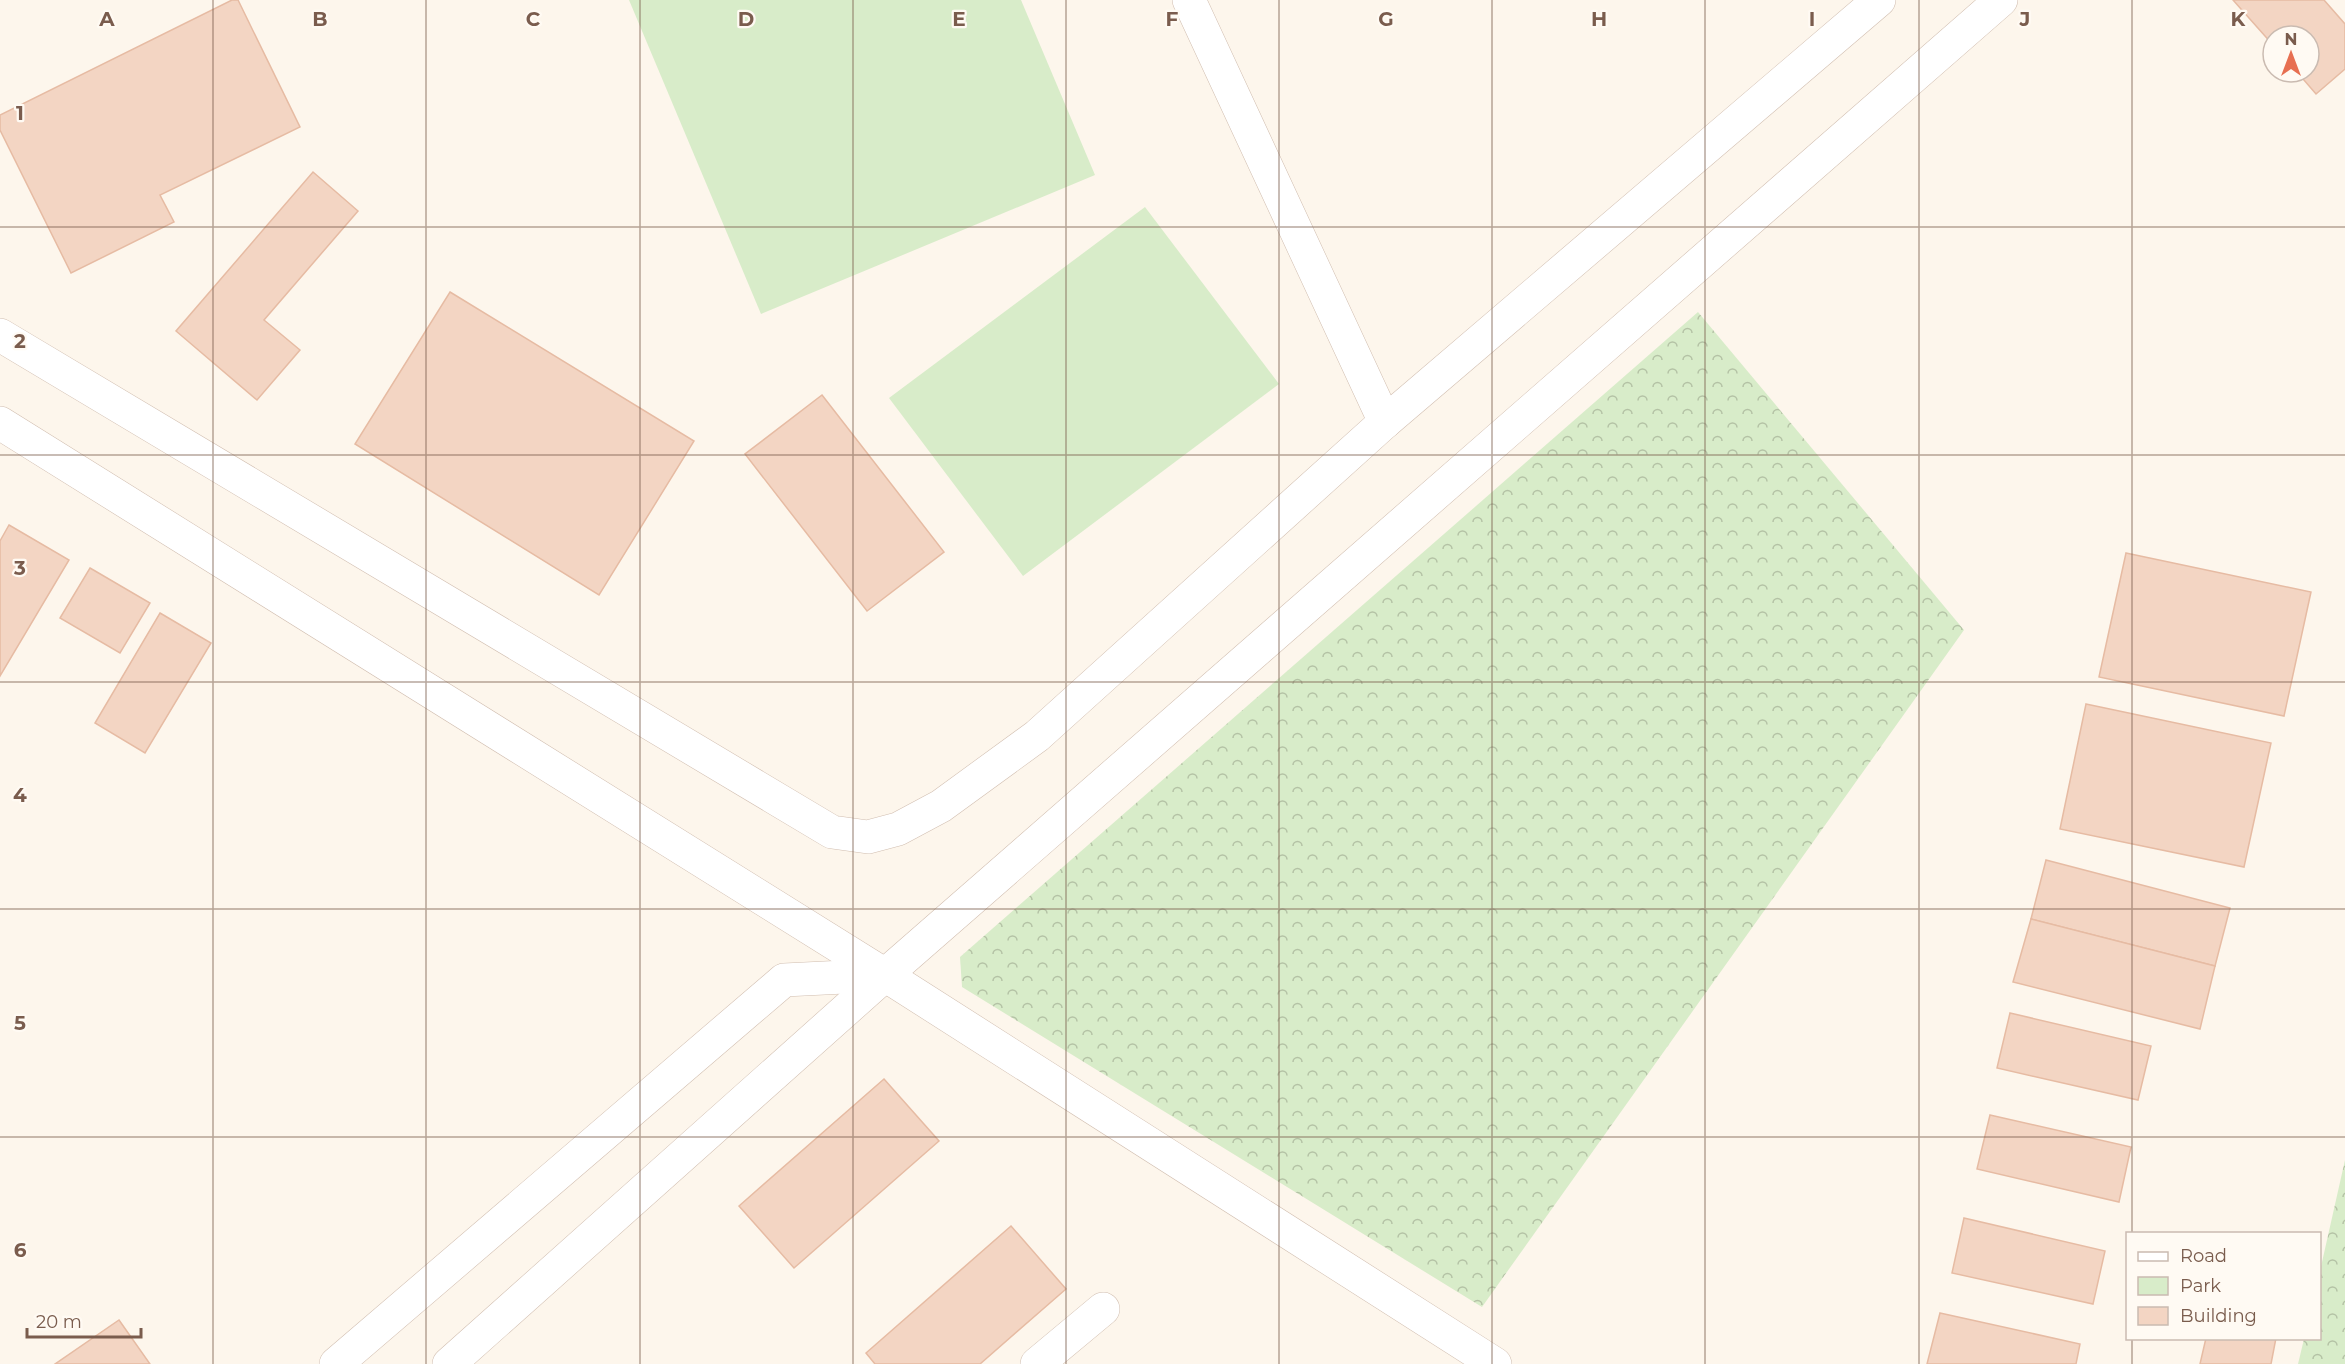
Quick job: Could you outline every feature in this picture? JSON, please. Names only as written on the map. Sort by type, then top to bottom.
[{"type":"lane","points":[[1189,0],[1385,422]]},
{"type":"lane","points":[[0,335],[832,832],[868,837],[898,829],[941,806],[1036,736],[1385,422],[1879,0]]},
{"type":"lane","points":[[449,1364],[885,975],[2001,0]]},
{"type":"lane","points":[[0,423],[885,975],[1477,1359]]},
{"type":"lane","points":[[336,1364],[784,980],[885,975]]},
{"type":"lane","points":[[1037,1364],[1103,1310]]},
{"type":"green space","points":[[629,0],[1021,0],[1095,175],[761,314]]},
{"type":"green space","points":[[1145,207],[1279,384],[1023,576],[889,398]]},
{"type":"green space","points":[[1698,312],[1964,630],[1482,1307],[962,987],[960,957]]},
{"type":"green space","points":[[2345,1160],[2345,1364],[2298,1364],[2304,1340],[2321,1340],[2321,1267]]},
{"type":"building","points":[[232,0],[238,0],[300,127],[160,195],[174,222],[71,273],[0,130],[0,115]]},
{"type":"building","points":[[2233,0],[2324,0],[2345,24],[2345,69],[2316,94],[2307,84],[2321,84],[2321,24],[2261,24],[2261,32]]},
{"type":"building","points":[[313,172],[358,211],[264,320],[300,350],[257,400],[176,331]]},
{"type":"building","points":[[450,292],[694,441],[599,595],[355,444]]},
{"type":"building","points":[[822,395],[944,552],[867,611],[745,454]]},
{"type":"building","points":[[9,525],[69,560],[0,676],[0,541]]},
{"type":"building","points":[[2126,553],[2311,592],[2284,716],[2099,677]]},
{"type":"building","points":[[90,568],[150,603],[120,653],[60,618]]},
{"type":"building","points":[[160,613],[211,643],[145,753],[95,723]]},
{"type":"building","points":[[2086,704],[2271,743],[2244,867],[2060,829]]},
{"type":"building","points":[[2046,860],[2230,908],[2215,966],[2031,919]]},
{"type":"building","points":[[2031,919],[2215,966],[2200,1029],[2013,982]]},
{"type":"building","points":[[2010,1013],[2151,1046],[2138,1100],[1997,1068]]},
{"type":"building","points":[[884,1079],[939,1141],[794,1268],[739,1206]]},
{"type":"building","points":[[1990,1115],[2131,1147],[2119,1202],[1977,1169]]},
{"type":"building","points":[[1964,1218],[2105,1251],[2093,1304],[1952,1273]]},
{"type":"building","points":[[1011,1226],[1066,1289],[980,1364],[875,1364],[866,1353]]},
{"type":"building","points":[[1940,1313],[2080,1344],[2076,1364],[1927,1364]]},
{"type":"building","points":[[119,1320],[150,1364],[55,1364]]},
{"type":"building","points":[[2206,1340],[2276,1340],[2271,1364],[2200,1364]]}]
